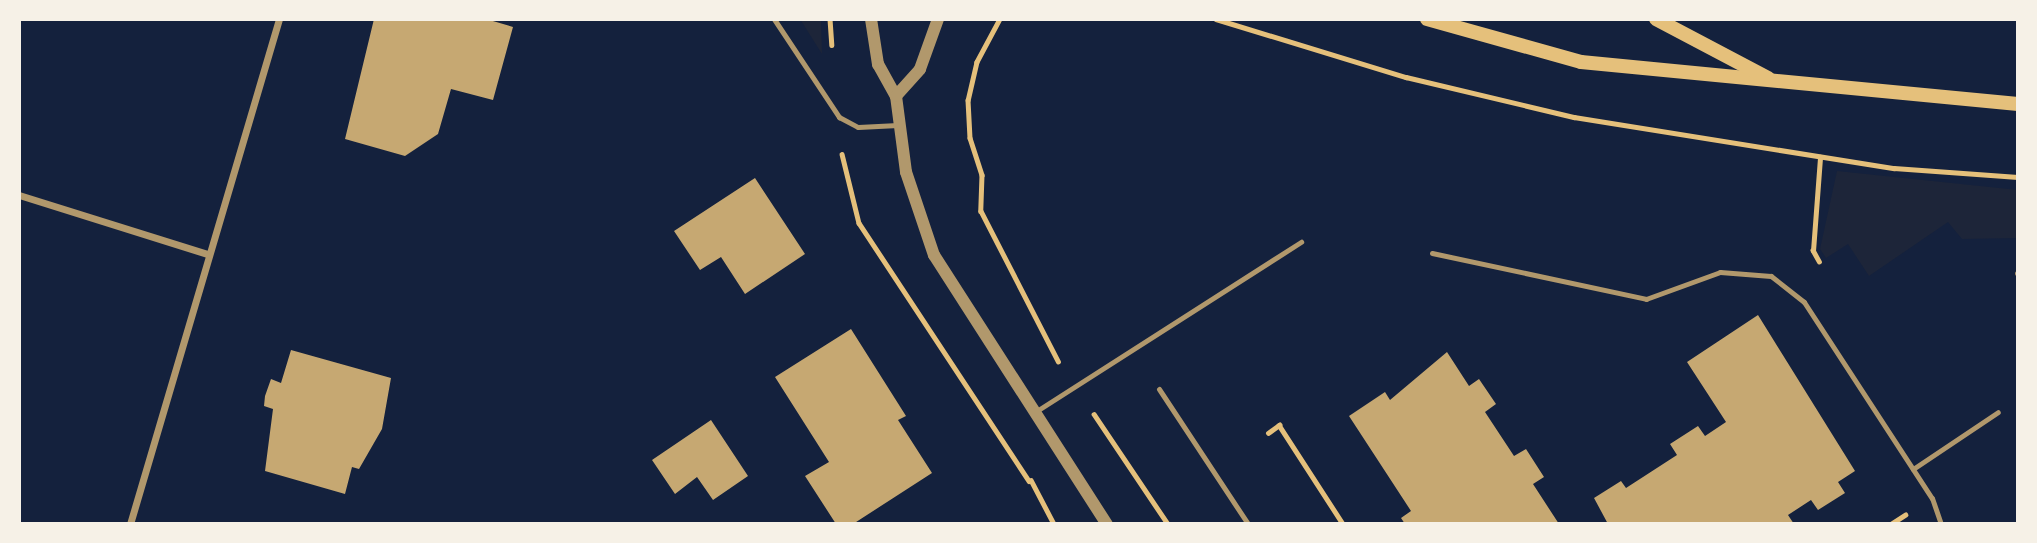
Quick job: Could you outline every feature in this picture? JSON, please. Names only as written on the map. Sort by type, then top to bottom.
[{"type":"main road","points":[[1427,19],[1581,62],[2018,104]]},
{"type":"main road","points":[[1656,19],[1770,79]]},
{"type":"street","points":[[130,524],[207,254],[279,19]]},
{"type":"street","points":[[872,19],[878,64],[896,96],[906,172],[934,255],[1033,413],[1107,524]]},
{"type":"street","points":[[896,96],[920,69],[938,19]]},
{"type":"street","points":[[19,195],[207,254]]},
{"type":"lane","points":[[774,19],[839,117],[858,127],[898,125]]},
{"type":"lane","points":[[1033,413],[1301,242]]},
{"type":"lane","points":[[1432,253],[1646,299],[1720,272],[1771,276],[1804,302],[1913,469],[1941,524]]},
{"type":"lane","points":[[1159,389],[1248,524]]},
{"type":"lane","points":[[1913,469],[1998,412]]},
{"type":"path","points":[[1000,19],[977,62],[967,118],[982,175],[981,211],[1003,251]]},
{"type":"path","points":[[1216,19],[1561,114],[1820,157],[2018,177]]},
{"type":"path","points":[[1819,262],[1813,251],[1820,157]]},
{"type":"path","points":[[1268,433],[1279,425],[1343,524]]},
{"type":"path","points":[[1041,472],[1029,481],[1055,524]]},
{"type":"shaded area","points":[[800,19],[821,19],[822,54]]},
{"type":"shaded area","points":[[1837,171],[2018,190],[2018,238],[1962,239],[1948,222],[1869,276],[1848,244],[1826,258],[1820,249]]},
{"type":"building","points":[[374,19],[486,19],[513,27],[493,100],[451,89],[438,134],[405,156],[345,139]]},
{"type":"building","points":[[755,178],[805,254],[745,294],[721,257],[700,270],[674,231]]},
{"type":"building","points":[[1758,315],[1855,471],[1838,482],[1845,493],[1818,510],[1811,500],[1788,515],[1794,524],[1608,524],[1594,498],[1621,481],[1626,488],[1677,455],[1670,444],[1698,426],[1705,436],[1726,422],[1687,362]]},
{"type":"building","points":[[851,329],[906,416],[898,420],[932,473],[853,524],[836,524],[805,476],[829,462],[775,377]]},
{"type":"building","points":[[291,350],[391,378],[382,429],[359,469],[352,467],[345,494],[265,471],[273,409],[264,406],[265,396],[271,379],[281,383]]},
{"type":"building","points":[[1447,352],[1469,386],[1479,379],[1496,404],[1485,412],[1514,456],[1526,449],[1544,477],[1533,484],[1559,524],[1405,524],[1401,518],[1411,511],[1349,416],[1385,392],[1390,400]]},
{"type":"building","points":[[711,420],[748,476],[713,500],[697,477],[675,494],[652,460]]}]
